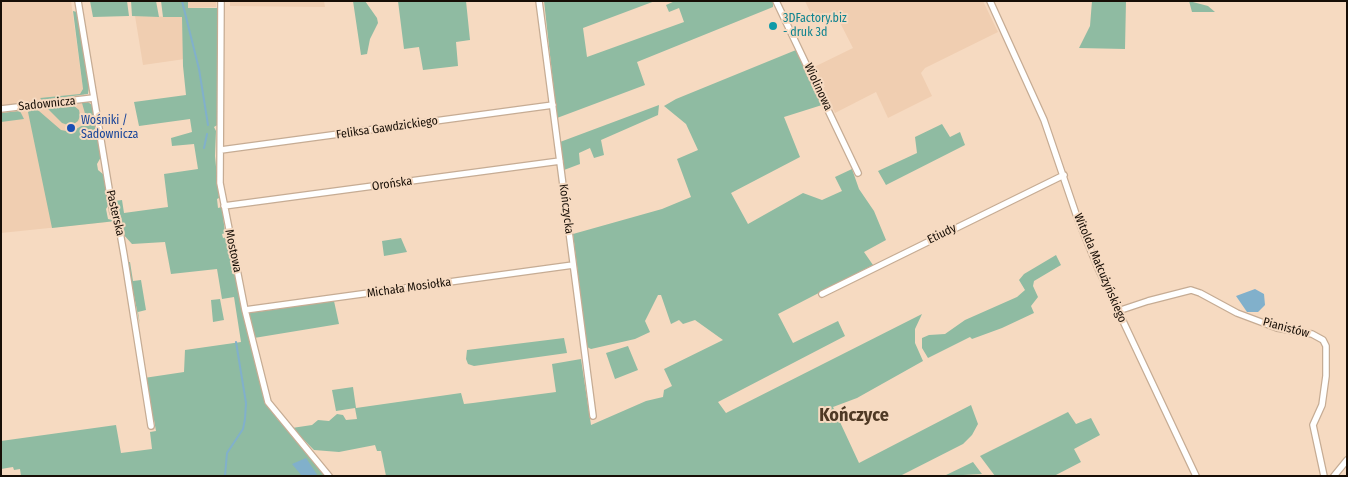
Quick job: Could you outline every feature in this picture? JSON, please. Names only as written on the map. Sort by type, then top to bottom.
[{"type":"street","name":"Pasterska","points":[[78,1],[113,212],[118,221],[124,255],[151,426]]},
{"type":"street","name":"Mostowa","points":[[221,1],[220,183],[245,310],[268,402],[329,476]]},
{"type":"street","name":"Kończycka","points":[[538,1],[593,416]]},
{"type":"street","name":"Wiolinowa","points":[[776,1],[858,173]]},
{"type":"street","name":"Witolda Małcużyńskiego","points":[[990,1],[1029,83],[1064,175],[1082,230],[1196,476]]},
{"type":"street","name":"Sadownicza","points":[[1,109],[93,98]]},
{"type":"street","name":"Feliksa Gawdzickiego","points":[[221,150],[553,106]]},
{"type":"street","name":"Orońska","points":[[224,206],[560,161]]},
{"type":"street","name":"Etiudy","points":[[822,294],[1064,175]]},
{"type":"street","name":"Michała Mosiołka","points":[[245,310],[573,265]]},
{"type":"street","name":"Pianistów","points":[[1118,311],[1191,290],[1237,313],[1278,328],[1312,334],[1323,340],[1326,346],[1326,376],[1322,405],[1313,425],[1324,476]]},
{"type":"street","points":[[1334,476],[1347,460]]},
{"type":"shaded area","points":[[1,1],[71,1],[83,89],[107,222],[1,233]]},
{"type":"shaded area","points":[[188,1],[216,1],[216,7],[188,8]]},
{"type":"shaded area","points":[[230,1],[324,1],[325,7],[230,6]]},
{"type":"shaded area","points":[[805,1],[983,1],[998,32],[925,68],[921,73],[932,96],[888,118],[876,92],[835,113],[822,87],[825,87],[821,78],[815,75],[812,68],[853,48],[834,11],[814,20]]},
{"type":"shaded area","points":[[135,16],[182,17],[192,58],[143,65]]},
{"type":"green space","points":[[90,1],[127,1],[129,16],[93,17]]},
{"type":"green space","points":[[131,1],[156,1],[159,17],[132,16]]},
{"type":"green space","points":[[161,1],[188,1],[188,8],[218,8],[217,92],[219,124],[214,127],[216,131],[215,156],[219,198],[217,199],[218,208],[222,207],[225,233],[222,234],[223,238],[227,237],[234,264],[263,396],[278,420],[307,450],[325,476],[21,476],[20,469],[14,470],[13,467],[1,469],[1,441],[116,425],[121,453],[152,449],[150,432],[156,431],[154,420],[151,416],[144,378],[184,372],[185,350],[241,342],[234,297],[222,299],[217,269],[171,274],[165,242],[132,244],[122,233],[117,215],[115,201],[122,200],[124,213],[168,207],[164,174],[198,169],[194,144],[172,146],[171,138],[192,132],[190,119],[139,126],[134,102],[186,95],[183,66],[182,17],[163,17]]},
{"type":"green space","points":[[353,1],[365,1],[377,18],[378,23],[370,39],[367,54],[361,55]]},
{"type":"green space","points":[[398,1],[466,1],[470,40],[456,42],[458,66],[423,70],[419,47],[404,49]]},
{"type":"green space","points":[[544,1],[655,1],[583,28],[587,57],[684,22],[679,8],[669,12],[666,5],[675,1],[773,1],[773,7],[637,62],[645,85],[557,118]]},
{"type":"green space","points":[[1092,1],[1126,1],[1125,49],[1079,48],[1090,26]]},
{"type":"green space","points":[[1189,1],[1208,6],[1215,12],[1192,12]]},
{"type":"green space","points":[[73,11],[77,12],[89,87],[88,94],[42,100],[40,98],[80,94],[83,89]]},
{"type":"green space","points":[[796,50],[822,105],[784,117],[800,157],[731,193],[748,224],[803,193],[822,200],[842,191],[835,177],[852,169],[859,189],[874,211],[886,240],[864,252],[873,265],[778,314],[793,343],[838,321],[845,336],[718,402],[726,413],[922,314],[915,329],[915,343],[923,361],[857,398],[833,407],[859,463],[971,405],[978,424],[972,435],[963,444],[900,476],[386,476],[381,451],[377,451],[375,445],[339,452],[314,450],[292,428],[312,425],[318,420],[329,421],[337,414],[343,415],[346,420],[357,419],[355,408],[336,411],[332,390],[353,387],[356,408],[461,393],[464,404],[473,403],[556,392],[552,364],[581,359],[591,425],[646,401],[663,397],[664,390],[672,386],[664,369],[723,340],[695,320],[683,324],[679,320],[671,324],[661,295],[658,295],[645,321],[650,332],[635,339],[591,349],[587,347],[573,234],[662,209],[691,197],[677,159],[698,150],[686,124],[664,106],[676,99]]},
{"type":"green space","points":[[88,102],[92,105],[101,157],[97,164],[98,170],[104,175],[109,204],[106,209],[108,219],[116,221],[52,228],[28,112],[32,109],[39,111],[61,130],[71,132],[83,125],[86,117],[82,103]]},
{"type":"green space","points":[[73,105],[79,110],[80,116],[78,121],[71,126],[62,123],[46,107]]},
{"type":"green space","points":[[659,105],[658,115],[601,140],[604,155],[594,158],[590,148],[579,153],[580,164],[564,170],[560,142]]},
{"type":"green space","points":[[20,111],[24,119],[1,122],[1,113]]},
{"type":"green space","points":[[942,124],[950,137],[960,132],[965,145],[886,185],[878,171],[917,153],[915,137]]},
{"type":"green space","points":[[401,238],[407,252],[384,256],[382,241]]},
{"type":"green space","points":[[1056,255],[1061,265],[1034,281],[1033,286],[1038,297],[1031,306],[1034,313],[1002,328],[972,339],[970,337],[928,358],[922,348],[922,338],[929,335],[945,334],[965,320],[1017,297],[1025,290],[1019,280],[1024,274]]},
{"type":"green space","points":[[127,262],[130,262],[133,281],[141,280],[146,310],[138,312],[140,325]]},
{"type":"green space","points":[[220,299],[224,320],[213,322],[211,300]]},
{"type":"green space","points":[[334,301],[339,324],[254,338],[249,313]]},
{"type":"green space","points":[[564,338],[567,353],[474,366],[468,364],[466,359],[467,350]]},
{"type":"green space","points":[[628,346],[638,370],[615,379],[606,353]]},
{"type":"green space","points":[[1068,412],[1076,424],[1091,418],[1100,435],[1074,449],[1081,462],[1054,476],[995,476],[980,456]]},
{"type":"green space","points":[[973,462],[982,474],[944,476]]},
{"type":"water","points":[[1255,289],[1264,294],[1265,305],[1258,312],[1247,312],[1236,296]]},
{"type":"water","points":[[306,458],[318,476],[302,476],[292,464]]},
{"type":"waterway","points":[[182,1],[199,69],[208,125]]},
{"type":"waterway","points":[[204,148],[207,134]]},
{"type":"waterway","points":[[225,476],[227,453],[243,429],[245,419],[246,403],[236,342]]},
{"type":"place","name":"3DFactory.biz - druk 3d","points":[[773,26]]},
{"type":"place","name":"Wośniki / Sadownicza","points":[[71,128]]},
{"type":"district","name":"Kończyce","points":[[854,416]]}]
